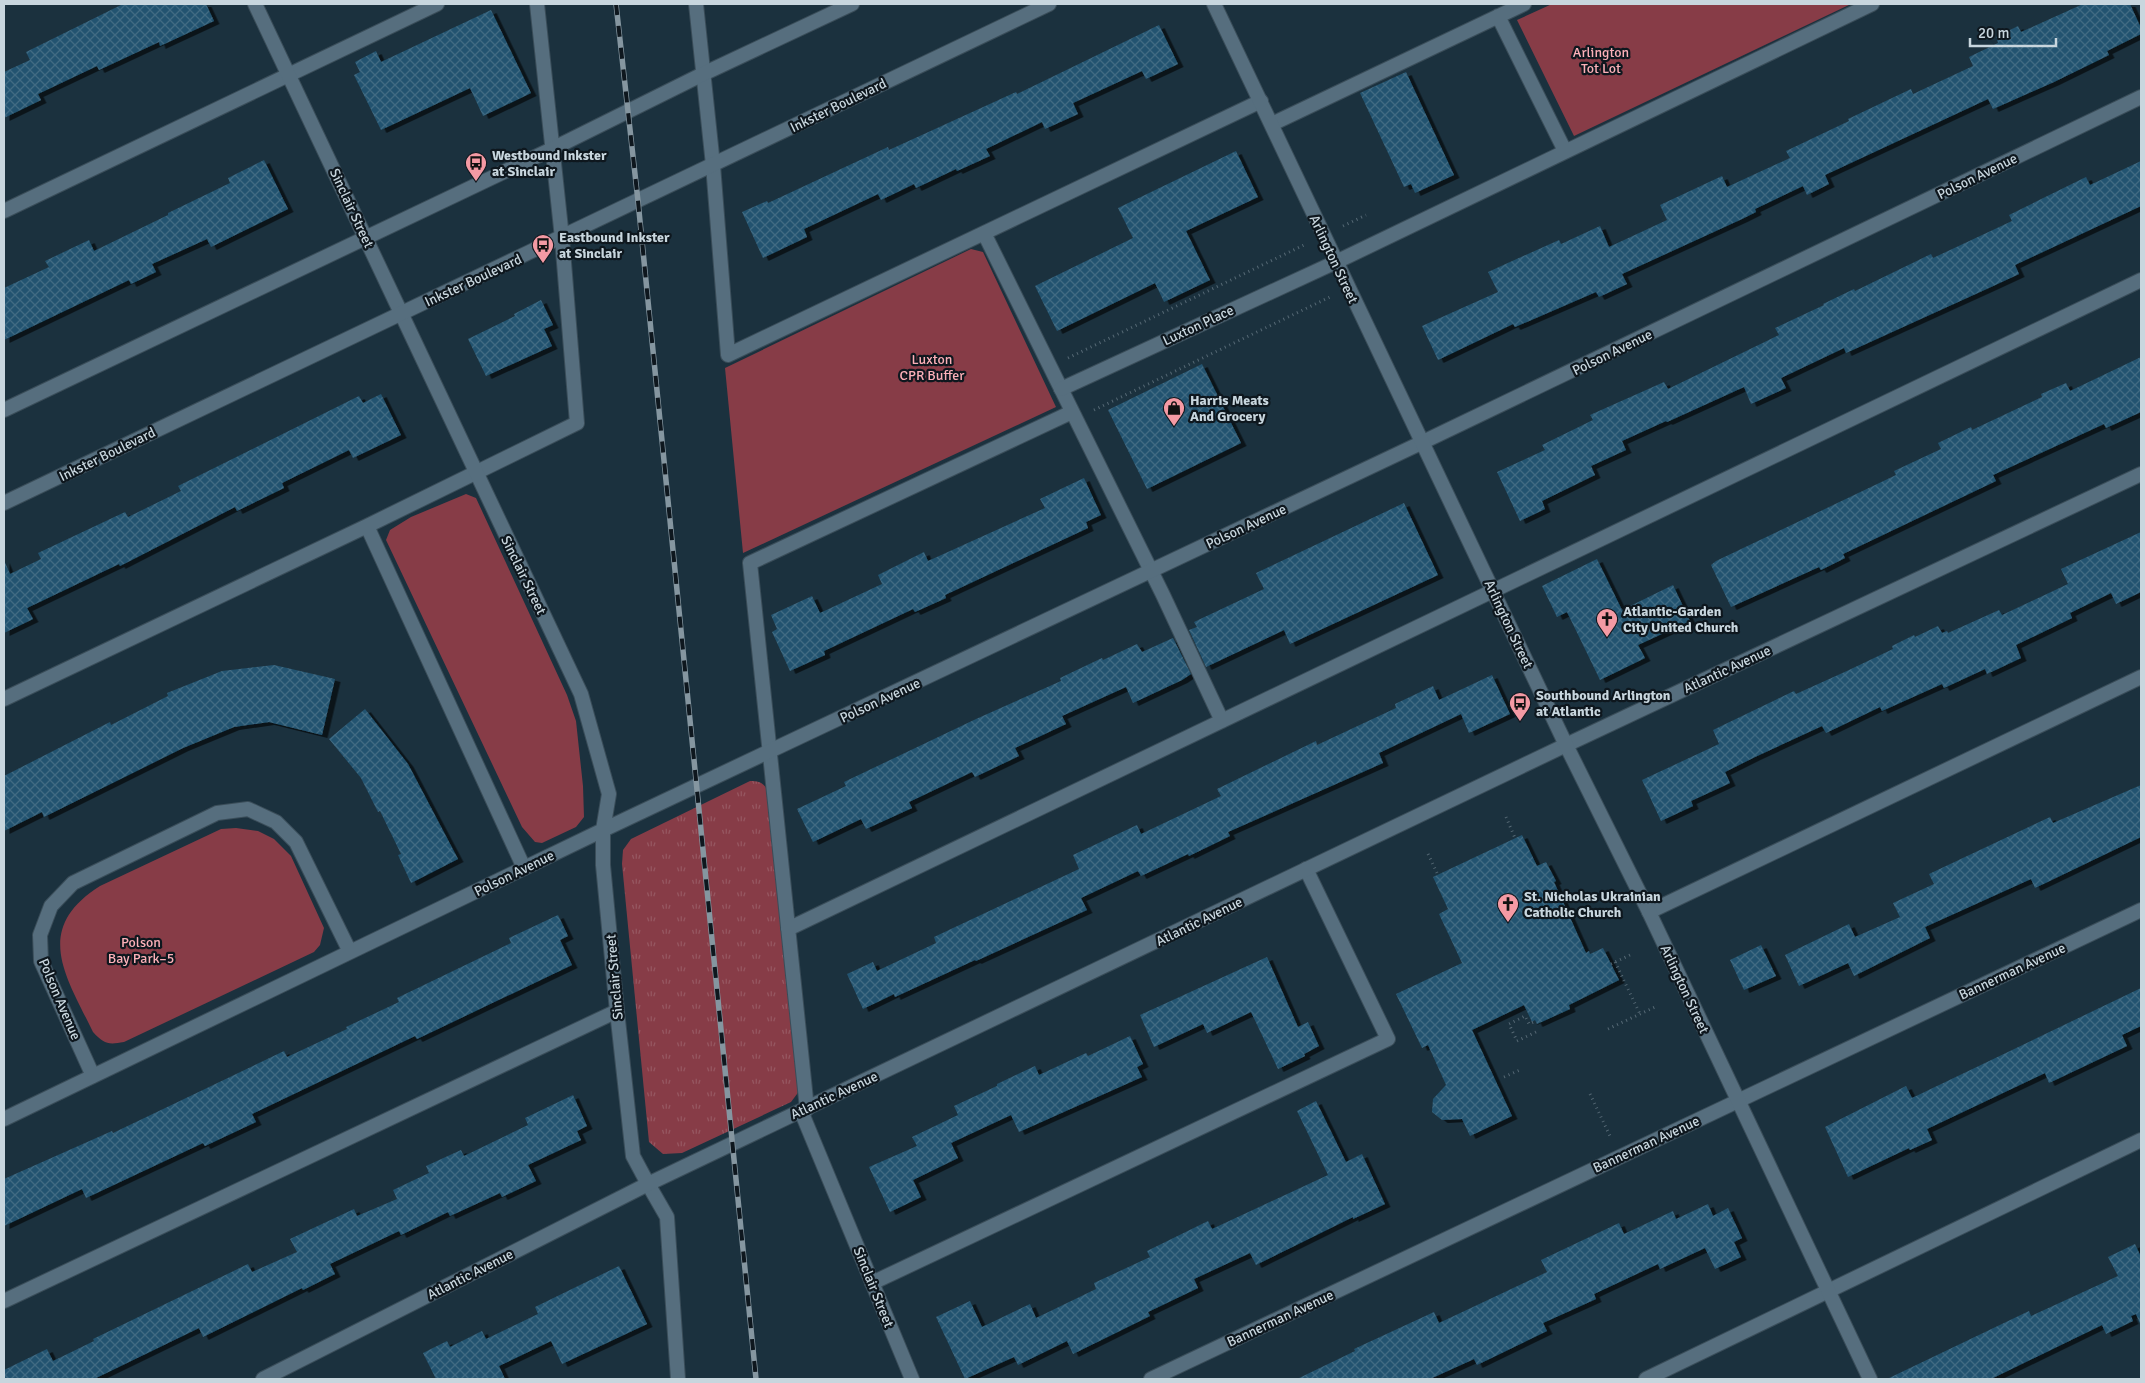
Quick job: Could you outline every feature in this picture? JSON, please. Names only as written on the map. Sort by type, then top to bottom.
[{"type":"street","name":"Sinclair Street","points":[[255,4],[580,694],[609,794],[603,830],[604,865],[617,1011],[633,1156],[666,1217],[678,1379]]},
{"type":"street","points":[[4,211],[437,4]]},
{"type":"street","points":[[4,699],[475,474],[577,423],[562,238],[537,4]]},
{"type":"street","points":[[696,4],[713,165],[728,355],[1261,101]]},
{"type":"street","points":[[4,410],[552,149],[702,74],[852,4]]},
{"type":"street","name":"Inkster Boulevard","points":[[4,504],[1049,4]]},
{"type":"street","name":"Arlington Street","points":[[1214,4],[1566,745],[1649,912],[1737,1101],[1830,1291],[1870,1379]]},
{"type":"street","points":[[1272,124],[1524,4]]},
{"type":"street","name":"Luxton Place","points":[[1061,389],[1336,262],[1872,4]]},
{"type":"street","points":[[1498,16],[1565,151]]},
{"type":"street","name":"Polson Avenue","points":[[4,1119],[603,830],[1423,442],[2141,97]]},
{"type":"street","points":[[984,233],[1222,721]]},
{"type":"street","points":[[788,929],[2141,280]]},
{"type":"street","name":"Sinclair Street","points":[[912,1379],[804,1110],[788,929],[750,563],[1074,415]]},
{"type":"street","name":"Atlantic Avenue","points":[[263,1379],[648,1184],[1566,745],[2141,474]]},
{"type":"street","points":[[367,526],[524,868]]},
{"type":"street","points":[[1649,912],[2141,677]]},
{"type":"street","name":"Polson Avenue","points":[[93,1076],[41,962],[40,935],[50,906],[73,883],[217,813],[248,809],[276,822],[296,842],[350,952]]},
{"type":"street","points":[[872,1283],[1388,1038],[1306,869]]},
{"type":"street","name":"Bannerman Avenue","points":[[1151,1379],[2141,910]]},
{"type":"street","points":[[4,1301],[617,1011]]},
{"type":"street","points":[[1646,1379],[2141,1140]]},
{"type":"path","points":[[1050,366],[1366,215]]},
{"type":"path","points":[[1074,415],[1348,287]]},
{"type":"path","points":[[1506,817],[1515,838]]},
{"type":"path","points":[[1428,854],[1438,875]]},
{"type":"path","points":[[1630,954],[1613,963],[1640,1014]]},
{"type":"path","points":[[1608,1029],[1655,1007]]},
{"type":"path","points":[[1536,1021],[1529,1024],[1525,1016],[1509,1024],[1517,1041],[1536,1032]]},
{"type":"path","points":[[1504,1078],[1520,1070]]},
{"type":"path","points":[[1590,1094],[1620,1157]]},
{"type":"green space","name":"Arlington Tot Lot","points":[[1552,4],[1851,4],[1574,136],[1517,20]]},
{"type":"green space","name":"Luxton CPR Buffer","points":[[971,249],[983,252],[1056,407],[743,553],[725,368]]},
{"type":"green space","points":[[466,494],[476,498],[567,695],[576,721],[583,786],[584,817],[576,827],[542,843],[535,842],[522,827],[386,540],[390,530],[411,517]]},
{"type":"green space","points":[[750,781],[761,783],[769,792],[801,1084],[791,1102],[682,1153],[663,1154],[649,1142],[622,864],[623,850],[631,839]]},
{"type":"green space","name":"Polson Bay Park–5","points":[[236,828],[258,831],[274,839],[291,856],[324,928],[320,945],[314,952],[124,1042],[110,1043],[103,1041],[93,1032],[65,973],[61,954],[61,936],[66,919],[79,902],[100,886],[221,829]]},
{"type":"building","points":[[123,4],[206,4],[214,21],[160,46],[159,42],[99,70],[97,66],[38,94],[41,100],[4,118],[4,72],[30,60],[26,52]]},
{"type":"building","points":[[2083,4],[2130,4],[2141,28],[2141,34],[2107,51],[2109,55],[2054,82],[1993,109],[1988,99],[1825,175],[1829,184],[1807,195],[1803,186],[1755,209],[1756,212],[1742,219],[1622,274],[1627,284],[1599,297],[1596,292],[1515,327],[1513,324],[1438,360],[1422,326],[1498,292],[1488,272],[1559,240],[1561,244],[1600,226],[1609,247],[1667,220],[1660,205],[1722,176],[1727,187],[1790,158],[1786,151],[1849,121],[1848,119],[1911,89],[1913,94],[1973,66],[1969,57],[1998,43],[1996,37],[2018,26],[2021,32]]},
{"type":"building","points":[[491,10],[531,93],[483,116],[470,88],[381,130],[354,75],[360,72],[355,62],[376,51],[381,62]]},
{"type":"building","points":[[1159,25],[1178,64],[1146,79],[1142,71],[1073,103],[1078,114],[1045,129],[1042,122],[986,149],[990,156],[957,171],[956,169],[916,188],[914,184],[881,200],[878,194],[804,229],[807,237],[763,258],[742,212],[767,201],[768,203],[888,147],[889,150],[1016,92],[1017,94]]},
{"type":"building","points":[[1406,72],[1454,175],[1415,193],[1411,184],[1404,187],[1360,93]]},
{"type":"building","points":[[1236,151],[1258,197],[1186,231],[1210,280],[1164,302],[1155,283],[1057,331],[1035,286],[1133,238],[1118,208]]},
{"type":"building","points":[[264,160],[288,209],[211,247],[207,239],[152,264],[156,272],[131,284],[129,280],[4,340],[4,288],[49,267],[45,261],[89,240],[94,251],[168,215],[168,213],[230,183],[228,178]]},
{"type":"building","points":[[2141,161],[2141,206],[2015,265],[2019,274],[1846,353],[1844,348],[1781,378],[1786,388],[1751,404],[1744,387],[1622,441],[1626,450],[1591,466],[1595,475],[1542,501],[1545,509],[1520,521],[1497,472],[1545,450],[1542,445],[1593,420],[1590,415],[1664,382],[1668,389],[1779,335],[1775,328],[1931,254],[1933,258],[2012,221],[2009,215],[2086,177],[2090,185]]},
{"type":"building","points":[[541,300],[553,325],[544,329],[552,346],[486,376],[468,339],[515,316],[514,314]]},
{"type":"building","points":[[2141,357],[2141,412],[2106,428],[2104,424],[1993,475],[1996,481],[1843,554],[1845,558],[1821,570],[1819,567],[1731,607],[1711,565],[1716,561],[1896,475],[1894,471],[1941,449],[1938,443],[1971,427],[1972,430],[2042,397],[2041,394],[2066,383],[2070,391]]},
{"type":"building","name":"Harris Meats And Grocery","points":[[1202,364],[1241,443],[1147,489],[1108,410]]},
{"type":"building","points":[[381,394],[401,435],[353,458],[349,450],[282,483],[284,488],[237,511],[235,507],[120,566],[119,564],[27,608],[33,619],[4,633],[4,560],[10,574],[41,559],[38,553],[125,512],[128,517],[181,491],[178,486],[359,396],[363,403]]},
{"type":"building","points":[[1084,478],[1101,515],[1086,522],[1088,528],[945,595],[946,598],[915,612],[913,609],[824,651],[825,655],[790,671],[772,632],[777,629],[771,615],[812,596],[820,613],[882,584],[878,575],[924,552],[928,561],[1045,508],[1040,499]]},
{"type":"building","points":[[1404,503],[1438,575],[1290,644],[1284,630],[1206,667],[1189,630],[1197,627],[1194,622],[1264,589],[1256,573]]},
{"type":"building","points":[[2141,532],[2141,592],[2116,604],[2111,593],[2070,613],[2072,618],[2016,645],[2021,658],[1987,674],[1985,669],[1944,688],[1942,684],[1882,711],[1880,707],[1826,733],[1822,726],[1755,757],[1725,772],[1730,783],[1691,801],[1693,806],[1661,821],[1642,780],[1719,744],[1713,730],[1794,691],[1796,694],[1849,670],[1893,649],[1892,646],[1914,635],[1915,637],[1938,626],[1942,633],[1947,631],[1948,633],[1999,610],[2002,615],[2068,584],[2061,569]]},
{"type":"building","name":"Atlantic-Garden City United Church","points":[[1597,559],[1622,610],[1673,585],[1690,621],[1638,645],[1645,658],[1600,680],[1567,612],[1557,617],[1542,586]]},
{"type":"building","points":[[1173,638],[1191,674],[1182,680],[1133,703],[1126,687],[1062,716],[1066,724],[1015,748],[1019,756],[975,777],[972,772],[909,802],[912,808],[866,829],[861,819],[813,842],[797,809],[846,786],[844,782],[1061,681],[1060,678],[1102,658],[1103,660],[1137,644],[1142,652]]},
{"type":"building","points":[[274,665],[335,679],[322,735],[269,722],[234,727],[183,748],[44,817],[42,812],[4,831],[4,776],[110,722],[111,725],[168,696],[167,693],[222,671]]},
{"type":"building","points":[[1492,675],[1510,714],[1469,733],[1461,714],[1379,753],[1383,763],[1228,832],[1230,836],[1189,856],[1188,854],[1141,876],[1138,871],[1081,898],[1087,910],[895,997],[894,994],[863,1009],[847,974],[873,962],[877,971],[936,943],[934,937],[1079,869],[1073,855],[1137,825],[1141,834],[1221,796],[1217,789],[1316,741],[1317,745],[1396,708],[1395,704],[1433,686],[1439,700]]},
{"type":"building","points":[[365,709],[408,764],[458,859],[411,883],[398,855],[401,854],[380,811],[378,812],[361,778],[329,739]]},
{"type":"building","points":[[2141,785],[2141,837],[2035,888],[2031,879],[1925,927],[1930,938],[1854,976],[1848,963],[1799,986],[1785,955],[1849,924],[1855,937],[1900,917],[1893,903],[1934,884],[1929,874],[2050,817],[2053,823]]},
{"type":"building","name":"St. Nicholas Ukrainian Catholic Church","points":[[1522,835],[1537,866],[1546,862],[1556,881],[1554,882],[1586,953],[1589,951],[1590,954],[1603,948],[1619,980],[1569,1005],[1570,1009],[1537,1024],[1535,1020],[1532,1022],[1524,1005],[1472,1030],[1512,1116],[1470,1136],[1462,1119],[1442,1120],[1432,1112],[1433,1099],[1446,1085],[1428,1045],[1422,1048],[1396,994],[1462,963],[1439,914],[1448,909],[1433,877]]},
{"type":"building","points":[[558,915],[568,936],[560,940],[572,965],[417,1039],[415,1036],[252,1114],[256,1122],[205,1146],[203,1143],[86,1198],[82,1189],[4,1226],[4,1179],[112,1131],[113,1133],[284,1051],[287,1057],[347,1029],[346,1027],[399,1002],[397,998],[511,943],[509,938]]},
{"type":"building","points":[[1761,945],[1776,976],[1744,990],[1730,960]]},
{"type":"building","points":[[1267,957],[1298,1027],[1308,1022],[1319,1046],[1304,1054],[1305,1056],[1278,1069],[1251,1012],[1207,1033],[1203,1024],[1154,1047],[1140,1015]]},
{"type":"building","points":[[2141,988],[2141,1026],[2122,1035],[2127,1046],[2049,1083],[2045,1073],[1927,1129],[1932,1140],[1910,1150],[1909,1148],[1848,1177],[1825,1127],[1906,1086],[1912,1098]]},
{"type":"building","points":[[1130,1036],[1143,1064],[1137,1067],[1142,1077],[1019,1132],[1011,1115],[951,1143],[958,1158],[913,1180],[921,1197],[890,1212],[869,1167],[917,1146],[912,1137],[958,1115],[954,1106],[997,1086],[997,1084],[1035,1066],[1039,1075],[1086,1053],[1088,1056]]},
{"type":"building","points":[[573,1095],[587,1126],[577,1131],[581,1140],[528,1165],[536,1181],[502,1197],[500,1193],[450,1216],[448,1212],[401,1235],[399,1231],[330,1264],[335,1274],[303,1290],[302,1288],[203,1337],[199,1328],[94,1379],[4,1379],[4,1370],[47,1349],[53,1361],[94,1341],[93,1339],[248,1264],[252,1272],[297,1252],[290,1239],[354,1209],[357,1216],[397,1199],[393,1190],[429,1173],[426,1166],[461,1150],[464,1156],[528,1125],[525,1118]]},
{"type":"building","points":[[1316,1101],[1346,1162],[1362,1154],[1385,1204],[1353,1219],[1353,1217],[1256,1265],[1250,1253],[1194,1279],[1198,1288],[1148,1312],[1150,1316],[1073,1354],[1067,1341],[1018,1365],[1014,1357],[965,1379],[936,1317],[970,1301],[982,1327],[1030,1304],[1036,1318],[1096,1289],[1094,1283],[1150,1257],[1147,1251],[1208,1221],[1212,1229],[1328,1175],[1297,1111]]},
{"type":"building","points":[[1708,1204],[1713,1216],[1728,1208],[1742,1238],[1734,1242],[1741,1257],[1715,1269],[1705,1248],[1660,1269],[1658,1264],[1594,1294],[1596,1299],[1543,1323],[1547,1331],[1477,1365],[1474,1359],[1430,1379],[1297,1379],[1355,1351],[1354,1349],[1434,1312],[1439,1323],[1547,1272],[1541,1260],[1619,1223],[1624,1234],[1673,1211],[1676,1219]]},
{"type":"building","points":[[2135,1244],[2141,1257],[2141,1326],[2136,1314],[2131,1316],[2133,1321],[2106,1334],[2102,1325],[1991,1379],[1887,1379],[2029,1311],[2031,1316],[2118,1276],[2108,1257]]},
{"type":"building","points":[[619,1266],[647,1324],[562,1364],[551,1341],[499,1366],[505,1379],[436,1379],[423,1353],[447,1341],[450,1347],[482,1331],[486,1339],[538,1314],[535,1307]]},
{"type":"railway","points":[[616,4],[638,201],[756,1379]]},
{"type":"place","name":"Westbound Inkster at Sinclair","points":[[476,182]]},
{"type":"place","name":"Eastbound Inkster at Sinclair","points":[[543,264]]},
{"type":"place","name":"Harris Meats And Grocery","points":[[1174,427]]},
{"type":"place","name":"Atlantic-Garden City United Church","points":[[1607,638]]},
{"type":"place","name":"Southbound Arlington at Atlantic","points":[[1520,722]]},
{"type":"place","name":"St. Nicholas Ukrainian Catholic Church","points":[[1508,923]]}]
